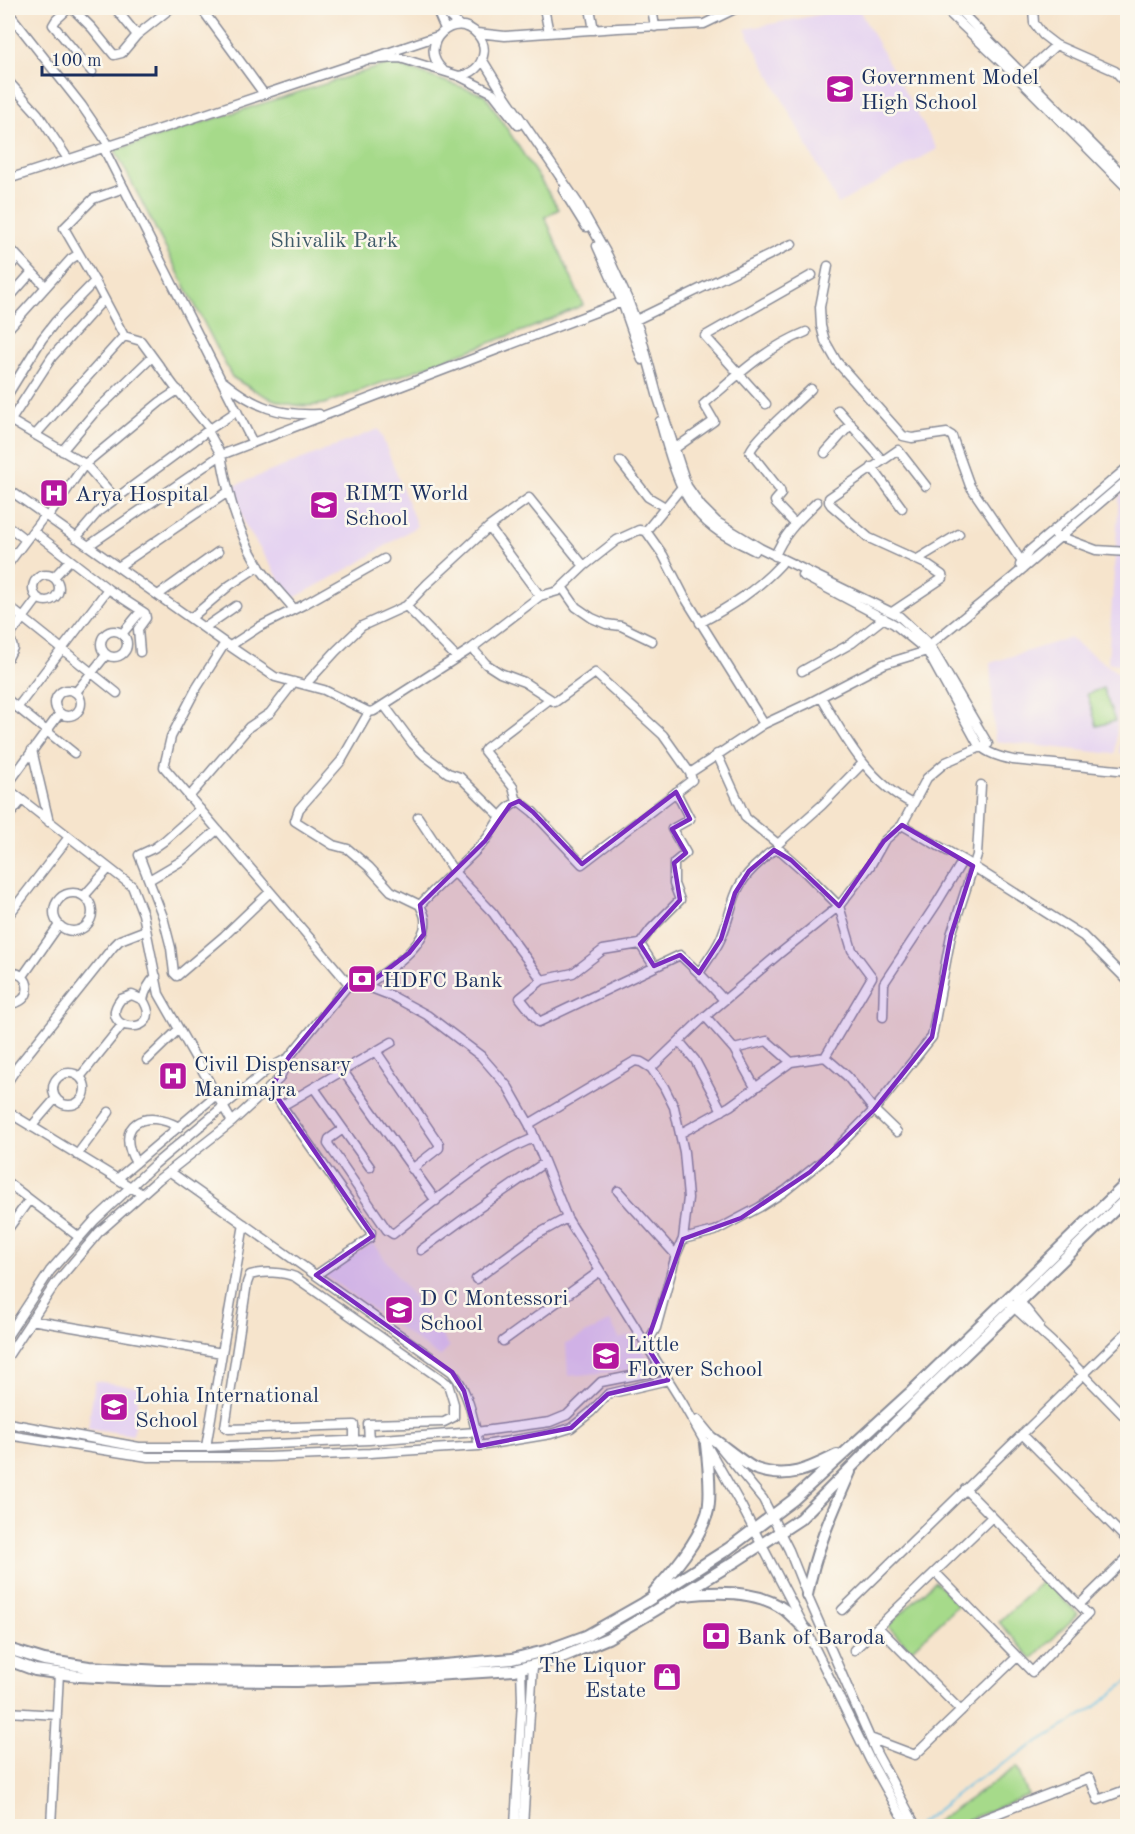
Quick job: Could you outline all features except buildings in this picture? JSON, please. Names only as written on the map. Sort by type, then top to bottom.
[{"type":"main road","points":[[8,1660],[35,1670],[79,1676],[158,1680],[297,1681],[402,1677],[521,1668],[560,1658],[608,1638],[680,1596],[800,1519],[1128,1182]]},
{"type":"main road","points":[[8,1649],[44,1660],[88,1667],[294,1672],[399,1668],[512,1659],[544,1652],[586,1636],[644,1603],[728,1549],[793,1500],[1128,1197]]},
{"type":"main road","points":[[644,1603],[678,1566],[708,1513],[710,1442],[755,1468],[787,1474],[809,1469],[851,1448]]},
{"type":"main road","points":[[807,1595],[812,1567],[822,1537],[852,1466]]},
{"type":"main road","points":[[680,1596],[712,1591],[759,1597],[784,1610],[806,1630]]},
{"type":"street","points":[[92,72],[53,25],[56,20],[71,8],[92,28],[114,55],[122,53],[137,35],[171,8]]},
{"type":"street","points":[[115,8],[137,35]]},
{"type":"street","points":[[201,8],[264,94]]},
{"type":"street","points":[[435,8],[445,29]]},
{"type":"street","points":[[440,8],[459,26]]},
{"type":"street","points":[[544,8],[549,33]]},
{"type":"street","points":[[590,8],[594,30]]},
{"type":"street","points":[[652,8],[655,27]]},
{"type":"street","points":[[477,33],[505,36],[704,24],[737,8]]},
{"type":"street","points":[[944,8],[1128,189]]},
{"type":"street","points":[[957,8],[1128,180]]},
{"type":"street","points":[[1033,8],[1034,23],[1043,35],[1056,45],[1115,71],[1128,85]]},
{"type":"street","points":[[8,12],[82,106],[107,148],[124,188],[253,443]]},
{"type":"street","points":[[444,71],[434,56],[433,49],[438,36],[445,29],[468,27],[477,33],[484,52],[472,72],[459,76]]},
{"type":"street","points":[[9,175],[107,148],[438,36]]},
{"type":"street","points":[[1024,75],[1056,45]]},
{"type":"street","points":[[364,60],[400,58],[459,76],[493,93],[514,119],[564,191],[596,243],[636,320],[682,487],[696,512],[714,528],[781,564],[888,615],[899,616],[927,648],[985,746],[997,756],[1013,760],[1128,771]]},
{"type":"street","points":[[482,58],[501,90],[578,203],[608,256],[625,301],[672,450],[687,486],[701,506],[717,522],[760,548],[888,615]]},
{"type":"street","points":[[8,81],[38,114],[68,159]]},
{"type":"street","points":[[124,188],[93,200],[64,228],[124,336],[141,341],[209,430],[221,455],[237,524],[259,566],[294,609]]},
{"type":"street","points":[[636,320],[792,244]]},
{"type":"street","points":[[8,246],[46,287]]},
{"type":"street","points":[[8,329],[71,259],[79,254]]},
{"type":"street","points":[[8,269],[18,257]]},
{"type":"street","points":[[828,266],[820,307],[821,326],[825,341],[837,362],[903,436],[912,438],[947,433],[952,436],[970,486],[1022,562]]},
{"type":"street","points":[[8,299],[32,272]]},
{"type":"street","points":[[766,404],[705,338],[705,334],[812,276]]},
{"type":"street","points":[[8,394],[42,339],[94,281]]},
{"type":"street","points":[[104,299],[52,357],[9,419],[85,464],[116,499]]},
{"type":"street","points":[[88,546],[221,455],[625,301]]},
{"type":"street","points":[[672,450],[714,421],[704,404],[746,367],[786,340],[806,332]]},
{"type":"street","points":[[36,434],[124,336]]},
{"type":"street","points":[[62,451],[94,413],[153,357]]},
{"type":"street","points":[[221,380],[241,396],[271,411],[308,415],[329,414]]},
{"type":"street","points":[[795,524],[776,504],[775,501],[781,494],[780,490],[750,452],[751,448],[811,389]]},
{"type":"street","points":[[8,564],[85,464],[160,402],[178,390]]},
{"type":"street","points":[[838,410],[882,460]]},
{"type":"street","points":[[76,538],[99,511],[237,411]]},
{"type":"street","points":[[825,453],[851,424]]},
{"type":"street","points":[[802,671],[852,643],[888,615],[943,578],[942,575],[916,560],[869,538],[829,502],[829,498],[896,450],[900,450],[926,486]]},
{"type":"street","points":[[620,461],[648,497],[665,507]]},
{"type":"street","points":[[1012,579],[1029,551],[1128,466]]},
{"type":"street","points":[[872,467],[902,508]]},
{"type":"street","points":[[690,773],[764,724],[884,664],[927,648],[1012,579],[1128,479]]},
{"type":"street","points":[[646,531],[682,487]]},
{"type":"street","points":[[8,489],[275,677],[324,690],[369,712]]},
{"type":"street","points":[[118,567],[228,492]]},
{"type":"street","points":[[305,685],[362,626],[406,606],[489,527],[529,498],[584,566]]},
{"type":"street","points":[[776,556],[783,539],[817,502]]},
{"type":"street","points":[[8,526],[26,540]]},
{"type":"street","points":[[489,527],[540,596]]},
{"type":"street","points":[[366,986],[409,953],[424,934],[426,920],[420,905],[391,891],[348,849],[333,845],[295,822],[299,808],[341,761],[369,712],[384,705],[472,648],[540,596],[558,591],[584,566],[617,540],[639,530],[646,531],[663,555],[700,623],[764,724]]},
{"type":"street","points":[[33,531],[108,589],[145,614],[146,618],[138,629],[140,652]]},
{"type":"street","points":[[1050,533],[1096,550],[1128,552]]},
{"type":"street","points":[[916,560],[959,534]]},
{"type":"street","points":[[158,595],[218,552]]},
{"type":"street","points":[[384,559],[227,644],[196,689],[171,737],[164,767],[348,984],[366,986],[392,996],[427,1015],[480,1056],[508,1087],[529,1124],[567,1218],[682,1402],[710,1442],[763,1499],[789,1550],[905,1815],[907,1827]]},
{"type":"street","points":[[54,577],[70,560]]},
{"type":"street","points":[[700,623],[730,607],[764,583],[781,564]]},
{"type":"street","points":[[191,618],[230,585],[259,566]]},
{"type":"street","points":[[43,575],[54,577],[59,585],[58,594],[51,600],[38,598],[33,591],[36,579],[43,575]]},
{"type":"street","points":[[562,587],[576,607],[592,618],[606,624],[621,626],[652,641]]},
{"type":"street","points":[[17,708],[108,589]]},
{"type":"street","points":[[8,658],[13,648],[8,637],[38,598]]},
{"type":"street","points":[[8,606],[117,693]]},
{"type":"street","points":[[204,628],[236,606]]},
{"type":"street","points":[[406,606],[457,658]]},
{"type":"street","points":[[122,634],[141,611]]},
{"type":"street","points":[[114,631],[122,634],[127,645],[124,653],[113,658],[101,647],[102,638],[105,634],[114,631]]},
{"type":"street","points":[[420,905],[485,841],[500,816],[510,805],[519,801],[582,864],[692,780],[690,773],[663,735],[595,673],[555,702],[524,682],[500,673],[486,664],[472,648]]},
{"type":"street","points":[[76,692],[106,654]]},
{"type":"street","points":[[189,796],[249,728],[270,713],[294,682]]},
{"type":"street","points":[[68,690],[76,692],[81,703],[78,711],[67,716],[60,713],[55,705],[59,693],[68,690]]},
{"type":"street","points":[[821,697],[863,763],[882,784],[900,798],[913,804]]},
{"type":"street","points":[[517,802],[513,787],[484,751],[550,699]]},
{"type":"street","points":[[8,700],[74,753]]},
{"type":"street","points":[[384,705],[424,755],[448,773],[460,777],[500,816]]},
{"type":"street","points":[[8,784],[60,713]]},
{"type":"street","points":[[651,1068],[705,1016],[839,906],[870,866],[884,841],[902,825],[927,778],[946,762],[985,746]]},
{"type":"street","points":[[32,750],[49,822]]},
{"type":"street","points":[[717,754],[746,818],[778,844],[822,805],[863,763]]},
{"type":"street","points":[[683,1239],[710,1233],[760,1207],[785,1191],[832,1153],[874,1110],[932,1037],[951,935],[977,855],[981,785]]},
{"type":"street","points":[[8,789],[132,886],[143,914],[159,994],[232,1122]]},
{"type":"street","points":[[676,792],[690,819],[672,829],[686,854],[674,863],[674,884],[680,900],[651,929],[640,944],[603,950],[573,973],[542,980],[520,998],[539,1022],[680,955],[724,1000]]},
{"type":"street","points":[[8,817],[22,800]]},
{"type":"street","points":[[200,809],[165,841],[140,853],[139,858],[163,917],[171,948],[174,974],[177,976],[224,936],[270,892]]},
{"type":"street","points":[[418,817],[455,873],[493,913],[542,980]]},
{"type":"street","points":[[902,825],[963,860],[1083,936],[1128,981]]},
{"type":"street","points":[[149,880],[183,860],[217,830]]},
{"type":"street","points":[[8,916],[69,837]]},
{"type":"street","points":[[699,973],[720,939],[735,893],[749,871],[766,854],[780,850],[839,906],[852,950],[872,977],[825,1057]]},
{"type":"street","points":[[883,1017],[884,983],[963,860]]},
{"type":"street","points":[[84,896],[109,868]]},
{"type":"street","points":[[70,893],[84,896],[91,906],[92,913],[87,924],[77,930],[64,929],[59,926],[53,913],[58,899],[70,893]]},
{"type":"street","points":[[23,976],[59,926]]},
{"type":"street","points":[[8,1081],[113,947],[120,940],[146,930]]},
{"type":"street","points":[[640,944],[654,966]]},
{"type":"street","points":[[8,973],[18,973],[23,976],[28,989],[22,1000],[16,1004],[8,1004]]},
{"type":"street","points":[[143,1000],[148,984],[156,976]]},
{"type":"street","points":[[8,1356],[55,1284],[99,1232],[169,1171],[271,1088],[279,1079],[289,1057],[348,984]]},
{"type":"street","points":[[132,995],[143,1000],[148,1012],[142,1024],[129,1028],[122,1025],[116,1016],[117,1004],[121,999],[132,995]]},
{"type":"street","points":[[705,1016],[734,1048],[755,1087]]},
{"type":"street","points":[[80,1077],[122,1025]]},
{"type":"street","points":[[147,1060],[179,1029]]},
{"type":"street","points":[[679,1041],[695,1060],[722,1111]]},
{"type":"street","points":[[734,1048],[767,1041],[791,1062]]},
{"type":"street","points":[[282,1106],[392,1042]]},
{"type":"street","points":[[376,1051],[439,1144],[439,1148],[412,1169]]},
{"type":"street","points":[[8,1335],[50,1271],[94,1221],[130,1187],[268,1069],[289,1057]]},
{"type":"street","points":[[681,1133],[722,1111],[791,1062],[825,1057],[847,1076],[874,1110],[897,1132]]},
{"type":"street","points":[[529,1124],[635,1061],[651,1068],[664,1087],[681,1133],[688,1198],[683,1239],[676,1255],[656,1328],[646,1345]]},
{"type":"street","points":[[343,1071],[436,1201]]},
{"type":"street","points":[[70,1073],[80,1077],[85,1092],[79,1101],[69,1105],[59,1102],[56,1098],[52,1088],[60,1075],[70,1073]]},
{"type":"street","points":[[271,1088],[371,1232],[370,1238],[316,1275]]},
{"type":"street","points":[[314,1088],[370,1167]]},
{"type":"street","points":[[117,1179],[216,1095]]},
{"type":"street","points":[[31,1127],[56,1098]]},
{"type":"street","points":[[8,1112],[142,1194]]},
{"type":"street","points":[[77,1155],[109,1112]]},
{"type":"street","points":[[136,1163],[128,1148],[127,1138],[128,1130],[133,1124],[151,1118],[178,1127]]},
{"type":"street","points":[[344,1129],[329,1139],[328,1144],[390,1233],[393,1234],[483,1164],[510,1148],[534,1138]]},
{"type":"street","points":[[421,1250],[544,1163]]},
{"type":"street","points":[[169,1171],[452,1372],[464,1391],[479,1446]]},
{"type":"street","points":[[8,1183],[79,1237]]},
{"type":"street","points":[[618,1191],[676,1255]]},
{"type":"street","points":[[8,1229],[29,1200]]},
{"type":"street","points":[[476,1279],[536,1235],[567,1218]]},
{"type":"street","points":[[206,1447],[244,1224]]},
{"type":"street","points":[[503,1341],[600,1271]]},
{"type":"street","points":[[256,1273],[287,1274],[295,1277],[449,1386],[455,1414],[450,1420],[354,1425],[228,1429],[225,1427],[250,1275],[256,1273]]},
{"type":"street","points":[[1013,1300],[1128,1420]]},
{"type":"street","points":[[31,1320],[222,1353]]},
{"type":"street","points":[[842,1610],[1128,1331]]},
{"type":"street","points":[[8,1423],[138,1451],[354,1441],[476,1432],[550,1422],[567,1415],[601,1382],[662,1370]]},
{"type":"street","points":[[8,1435],[138,1451],[269,1457],[479,1446],[551,1434],[572,1428],[608,1394],[668,1380]]},
{"type":"street","points":[[368,1424],[369,1440]]},
{"type":"street","points":[[354,1425],[354,1441]]},
{"type":"street","points":[[1022,1434],[1128,1541]]},
{"type":"street","points":[[710,1442],[870,1760],[905,1815],[916,1827]]},
{"type":"street","points":[[935,1572],[1032,1672],[1088,1614],[965,1489]]},
{"type":"street","points":[[854,1650],[992,1517]]},
{"type":"street","points":[[1079,1605],[1128,1557]]},
{"type":"street","points":[[878,1627],[961,1711]]},
{"type":"street","points":[[870,1738],[915,1755],[1017,1657]]},
{"type":"street","points":[[523,1827],[533,1665]]},
{"type":"street","points":[[515,1827],[522,1700],[521,1668]]},
{"type":"street","points":[[51,1827],[59,1673]]},
{"type":"street","points":[[8,1712],[57,1715]]},
{"type":"street","points":[[965,1827],[1090,1778],[1098,1800],[1128,1789]]},
{"type":"highlighted area","points":[[676,792],[690,819],[672,829],[686,853],[674,863],[680,900],[640,944],[654,966],[680,955],[699,973],[721,939],[735,893],[749,871],[774,850],[791,860],[839,906],[884,841],[902,825],[973,866],[951,935],[932,1037],[874,1110],[810,1172],[741,1218],[683,1239],[646,1345],[668,1380],[608,1394],[571,1428],[479,1446],[464,1391],[452,1372],[316,1275],[373,1236],[271,1088],[289,1057],[349,984],[366,986],[409,953],[424,934],[420,905],[485,841],[510,805],[519,801],[533,812],[582,864]]},
{"type":"shaded area","name":"Government Model High School","points":[[858,8],[937,149],[838,204],[745,29]]},
{"type":"shaded area","name":"RIMT World School","points":[[379,429],[417,526],[357,564],[292,599],[245,525],[233,486]]},
{"type":"shaded area","points":[[1127,489],[1127,754],[1119,753],[1126,665],[1108,663],[1119,496]]},
{"type":"shaded area","points":[[1069,638],[1121,675],[1115,754],[995,741],[990,663]]},
{"type":"shaded area","name":"D C Montessori School","points":[[373,1243],[450,1347],[440,1357],[323,1274]]},
{"type":"shaded area","name":"Little Flower School","points":[[610,1321],[620,1339],[633,1335],[653,1368],[568,1376],[566,1344]]},
{"type":"shaded area","name":"Lohia International School","points":[[95,1381],[139,1387],[133,1435],[88,1428]]},
{"type":"green space","name":"Shivalik Park","points":[[391,63],[485,95],[559,209],[545,217],[583,305],[533,327],[324,404],[311,406],[287,404],[265,396],[232,377],[115,150]]},
{"type":"green space","points":[[1103,688],[1115,721],[1097,726],[1087,694]]},
{"type":"green space","points":[[1043,1580],[1078,1614],[1032,1659],[999,1622]]},
{"type":"green space","points":[[935,1581],[958,1605],[911,1650],[888,1626]]},
{"type":"green space","points":[[1017,1767],[1028,1795],[953,1826],[930,1826]]},
{"type":"waterway","points":[[918,1825],[973,1782],[1094,1708],[1128,1681]]},
{"type":"place","name":"Government Model High School","points":[[840,89]]},
{"type":"place","name":"Arya Hospital","points":[[54,493]]},
{"type":"place","name":"RIMT World School","points":[[324,505]]},
{"type":"place","name":"HDFC Bank","points":[[362,979]]},
{"type":"place","name":"Civil Dispensary Manimajra","points":[[173,1076]]},
{"type":"place","name":"D C Montessori School","points":[[399,1310]]},
{"type":"place","name":"Little Flower School","points":[[606,1356]]},
{"type":"place","name":"Lohia International School","points":[[114,1407]]},
{"type":"place","name":"Bank of Baroda","points":[[716,1636]]},
{"type":"place","name":"The Liquor Estate","points":[[667,1677]]}]
